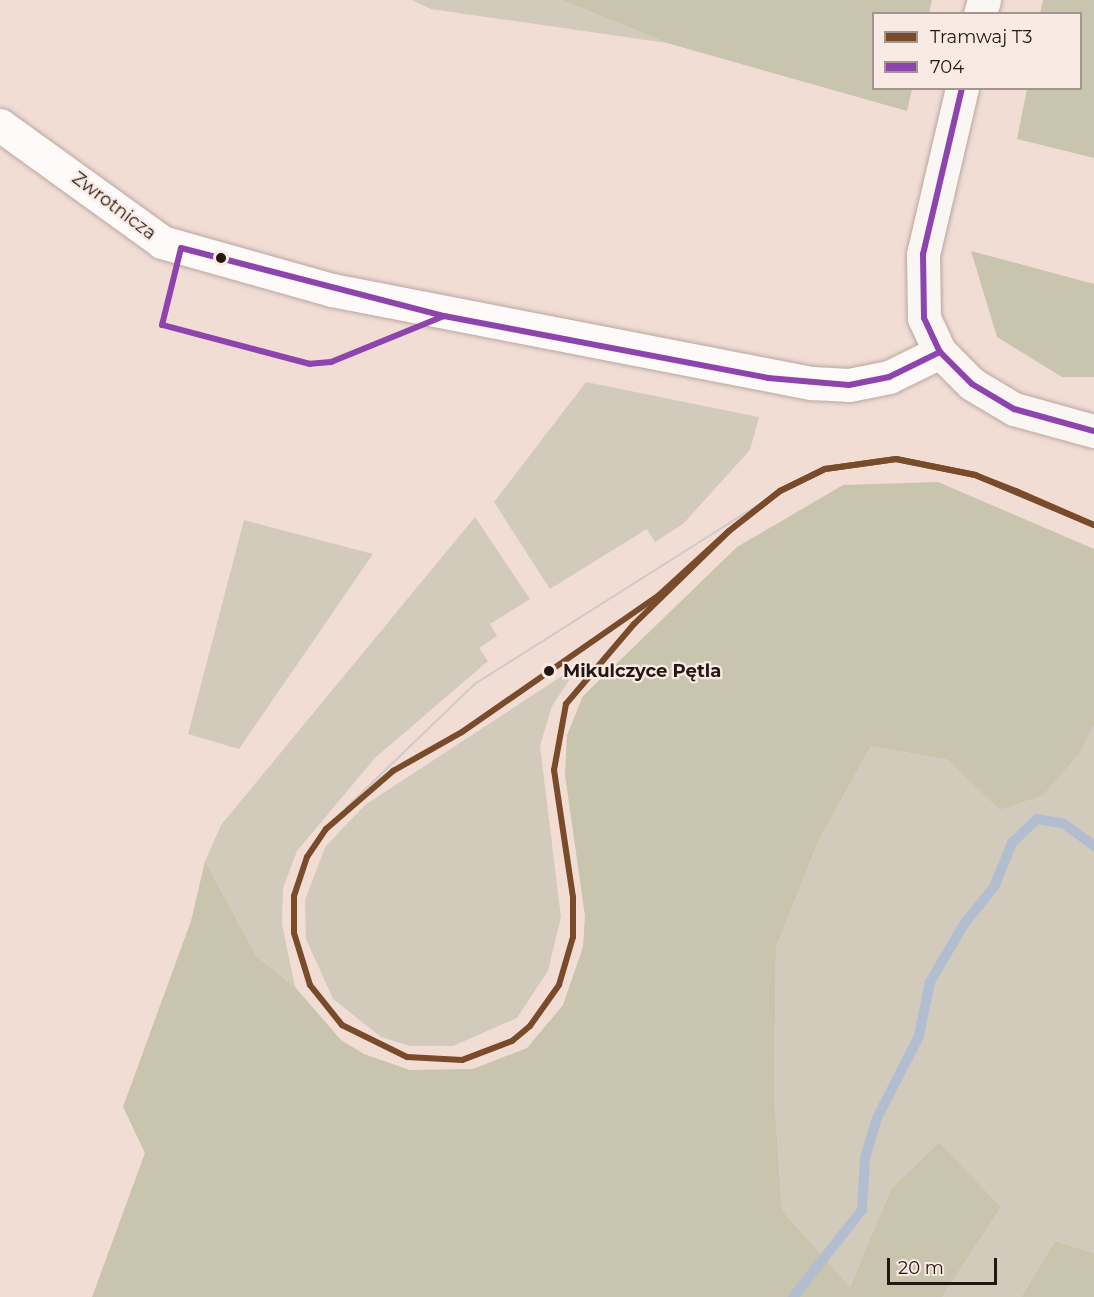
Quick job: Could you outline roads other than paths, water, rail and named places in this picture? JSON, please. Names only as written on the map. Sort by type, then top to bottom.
[{"type":"main road","points":[[962,90],[920,268],[924,318],[940,351],[972,384],[1014,410],[1094,431]]},
{"type":"street","name":"Zwrotnicza","points":[[0,125],[162,242],[332,290],[812,383],[849,385],[889,377],[940,351]]},
{"type":"waterway","points":[[793,1297],[862,1210],[865,1158],[877,1118],[919,1036],[930,982],[964,924],[994,887],[1012,843],[1037,819],[1064,824],[1094,846]]},
{"type":"tram line","name":"T3","points":[[825,469],[896,459]]},
{"type":"tram line","name":"T3","points":[[825,469],[896,459]]},
{"type":"tram line","name":"T3","points":[[896,459],[975,475]]},
{"type":"tram line","name":"T3","points":[[896,459],[975,475]]},
{"type":"tram line","name":"T3","points":[[780,491],[825,469]]},
{"type":"tram line","name":"T3","points":[[780,491],[825,469]]},
{"type":"tram line","name":"T3","points":[[975,475],[1016,491],[1094,525],[975,475]]},
{"type":"tram line","points":[[346,808],[475,684],[780,491]]},
{"type":"tram line","name":"T3","points":[[729,531],[780,491]]},
{"type":"tram line","name":"T3","points":[[729,531],[780,491]]},
{"type":"tram line","name":"T3","points":[[729,531],[634,624],[566,704],[554,770],[573,897],[573,937],[559,985],[530,1026],[512,1041],[462,1060],[407,1057],[342,1025],[310,985],[294,933],[294,896],[307,857],[326,829],[393,771],[462,732],[658,596],[729,531]]},
{"type":"place","name":"Mikulczyce Pętla","points":[[549,671]]}]
